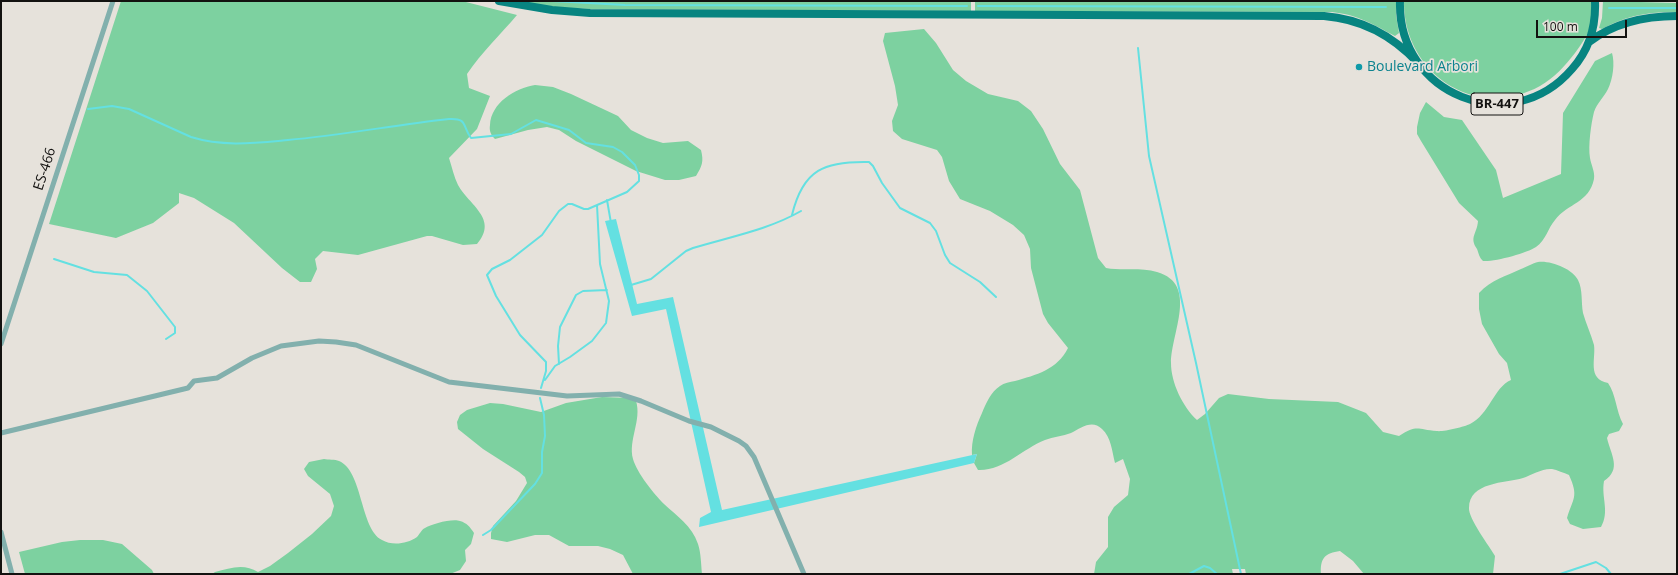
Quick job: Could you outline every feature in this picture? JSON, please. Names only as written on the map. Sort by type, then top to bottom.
[{"type":"main road","name":"BR-447","points":[[499,1],[552,10],[590,13],[1324,16],[1353,20],[1380,31],[1396,42],[1437,84],[1462,98],[1480,103],[1508,104],[1536,96],[1560,81],[1576,65],[1589,42],[1594,21],[1595,1]]},
{"type":"main road","name":"BR-447","points":[[1400,1],[1403,30],[1409,47],[1418,63]]},
{"type":"main road","name":"BR-447","points":[[1589,42],[1605,30],[1628,22],[1650,17],[1677,16]]},
{"type":"street","name":"ES-466","points":[[1,344],[112,1]]},
{"type":"street","points":[[1,433],[188,388],[194,381],[216,378],[252,358],[281,346],[318,341],[356,345],[449,382],[567,396],[612,393],[641,401],[689,421],[711,427],[746,446],[754,457],[804,574]]},
{"type":"street","points":[[1,532],[12,574]]},
{"type":"green space","points":[[121,1],[462,1],[517,15],[467,74],[469,88],[490,96],[477,129],[449,158],[458,185],[484,220],[485,227],[483,235],[477,244],[463,245],[432,236],[427,236],[358,255],[323,251],[315,259],[317,269],[311,282],[300,282],[282,268],[234,223],[194,198],[179,193],[179,203],[153,223],[116,238],[49,224]]},
{"type":"green space","points":[[514,1],[971,1],[971,11],[590,9],[552,7]]},
{"type":"green space","points":[[975,1],[1396,1],[1396,15],[1399,33],[1395,36],[1358,18],[1342,13],[1332,12],[975,11]]},
{"type":"green space","points":[[1404,1],[1596,1],[1596,8],[1593,22],[1587,35],[1571,58],[1555,75],[1540,86],[1515,96],[1491,98],[1468,94],[1447,84],[1429,69],[1416,49],[1407,27]]},
{"type":"green space","points":[[1603,1],[1677,3],[1677,12],[1638,15],[1621,20],[1602,29],[1599,28],[1602,18]]},
{"type":"green space","points":[[924,29],[936,43],[953,70],[966,81],[988,94],[1018,101],[1031,111],[1043,129],[1060,164],[1080,190],[1098,258],[1106,268],[1157,272],[1170,278],[1177,287],[1180,298],[1180,311],[1172,351],[1171,363],[1173,379],[1183,402],[1197,420],[1205,414],[1219,398],[1228,394],[1269,399],[1338,402],[1366,413],[1383,432],[1399,436],[1414,429],[1440,431],[1454,429],[1470,424],[1477,420],[1500,389],[1511,380],[1507,363],[1499,354],[1482,324],[1479,309],[1479,293],[1499,279],[1538,262],[1549,262],[1561,266],[1571,272],[1580,284],[1583,313],[1594,345],[1595,373],[1601,381],[1608,383],[1611,387],[1623,424],[1619,431],[1609,434],[1607,438],[1613,456],[1614,467],[1613,472],[1604,481],[1605,515],[1601,527],[1583,529],[1570,524],[1567,518],[1574,497],[1572,482],[1569,475],[1556,470],[1548,469],[1523,478],[1481,488],[1471,499],[1469,508],[1472,518],[1495,556],[1493,574],[1364,574],[1353,561],[1340,551],[1331,553],[1324,557],[1321,564],[1321,574],[1246,574],[1245,569],[1232,569],[1233,574],[1094,574],[1096,562],[1108,547],[1108,517],[1114,507],[1128,495],[1130,479],[1123,459],[1115,463],[1109,440],[1102,429],[1094,425],[1086,425],[1071,433],[1045,440],[996,467],[978,470],[974,463],[977,454],[972,455],[974,434],[985,405],[994,391],[1003,384],[1038,374],[1052,367],[1058,362],[1068,348],[1048,323],[1043,314],[1031,268],[1030,249],[1024,235],[1013,225],[990,211],[960,199],[949,181],[942,157],[937,150],[902,139],[893,131],[892,121],[898,105],[895,86],[883,41],[885,33]]},
{"type":"green space","points":[[1612,53],[1613,71],[1610,85],[1595,109],[1592,123],[1589,153],[1594,179],[1588,193],[1560,214],[1542,241],[1536,247],[1511,257],[1483,261],[1474,241],[1478,221],[1459,203],[1417,134],[1420,113],[1426,102],[1444,117],[1462,120],[1496,170],[1503,198],[1561,174],[1563,113],[1595,61]]},
{"type":"green space","points":[[535,85],[553,87],[618,116],[631,130],[647,138],[663,143],[688,141],[701,150],[702,164],[700,169],[696,176],[679,180],[665,180],[636,171],[576,141],[559,130],[547,127],[528,130],[495,139],[491,133],[491,117],[499,103],[520,89]]},
{"type":"green space","points":[[602,397],[630,398],[636,401],[637,415],[632,445],[635,465],[646,483],[656,495],[684,522],[692,532],[699,547],[702,574],[633,574],[623,555],[610,549],[598,546],[569,546],[549,535],[535,535],[507,542],[491,539],[493,526],[516,501],[527,483],[525,477],[519,472],[483,449],[458,429],[457,422],[460,415],[467,410],[490,403],[503,404],[541,412],[566,403]]},
{"type":"green space","points":[[324,459],[337,460],[347,467],[353,476],[369,524],[375,534],[386,542],[395,544],[409,541],[417,537],[425,528],[452,520],[457,520],[470,527],[474,533],[471,544],[465,550],[466,561],[460,570],[450,574],[212,574],[237,567],[253,569],[258,572],[270,566],[288,553],[312,534],[331,516],[334,506],[330,494],[308,476],[304,469],[309,462]]},
{"type":"green space","points":[[103,540],[122,544],[152,570],[154,574],[25,574],[19,552],[62,542]]},
{"type":"water","points":[[616,219],[637,304],[673,297],[722,510],[977,454],[974,463],[699,527],[700,518],[711,512],[666,309],[632,316],[605,221]]},
{"type":"waterway","points":[[551,1],[625,5],[967,6]]},
{"type":"waterway","points":[[978,6],[1386,7]]},
{"type":"waterway","points":[[1609,8],[1677,8]]},
{"type":"waterway","points":[[1138,48],[1149,156],[1196,363],[1241,574]]},
{"type":"waterway","points":[[88,109],[112,106],[129,109],[191,137],[227,143],[251,143],[308,138],[449,119],[462,121],[471,138],[511,134],[536,120],[569,130],[586,143],[613,147],[622,152],[635,165],[639,175],[639,181],[627,192],[588,209],[568,204],[559,211],[542,235],[510,260],[492,269],[487,275],[496,296],[520,335],[546,362],[546,371],[541,388]]},
{"type":"waterway","points":[[792,215],[802,187],[818,171],[828,166],[840,163],[869,162],[900,208],[930,223],[936,231],[945,255],[950,263],[980,282],[996,297]]},
{"type":"waterway","points":[[607,200],[611,223]]},
{"type":"waterway","points":[[545,380],[555,366],[592,341],[606,323],[609,301],[600,264],[597,205]]},
{"type":"waterway","points":[[631,285],[651,279],[686,251],[762,228],[788,218],[801,211]]},
{"type":"waterway","points":[[54,259],[94,272],[127,275],[147,291],[175,327],[175,333],[166,339]]},
{"type":"waterway","points":[[559,364],[558,346],[560,327],[576,295],[583,291],[607,290]]},
{"type":"waterway","points":[[483,535],[491,530],[535,484],[542,473],[542,452],[545,436],[544,415],[540,398]]},
{"type":"waterway","points":[[1560,574],[1596,562],[1606,568],[1611,574]]},
{"type":"waterway","points":[[1189,574],[1204,566],[1210,568],[1217,574]]},
{"type":"place","name":"Boulevard Arbori","points":[[1359,67]]}]
